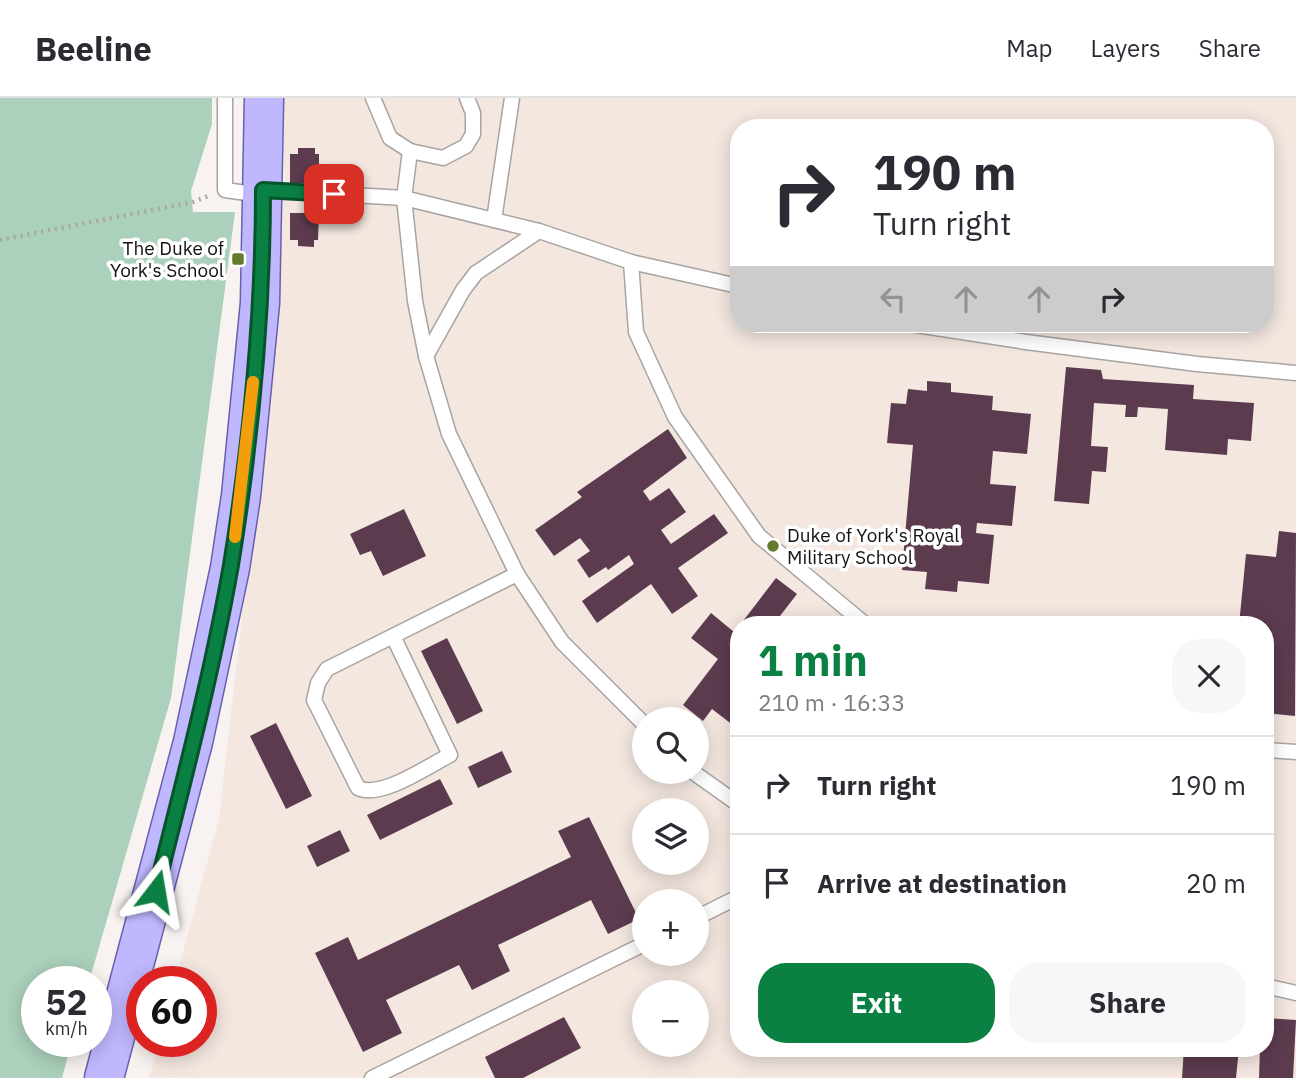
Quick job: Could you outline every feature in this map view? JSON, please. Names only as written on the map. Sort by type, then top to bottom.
[{"type":"main road","points":[[104,1078],[193,742],[230,568],[241,496],[260,303],[264,98]]},
{"type":"lane","points":[[225,98],[225,190],[404,198],[539,232],[631,262],[730,284]]},
{"type":"lane","points":[[373,98],[390,138],[410,151],[443,158],[466,146],[473,134],[473,113],[467,98]]},
{"type":"lane","points":[[494,220],[512,98]]},
{"type":"lane","points":[[410,151],[404,198],[415,301],[426,356],[449,434],[517,574],[562,642],[632,712]]},
{"type":"lane","points":[[426,356],[476,272],[539,232]]},
{"type":"lane","points":[[631,262],[636,332],[675,417],[759,536],[855,616]]},
{"type":"lane","points":[[968,333],[1197,364],[1296,373]]},
{"type":"lane","points":[[393,636],[450,755],[381,790],[365,791],[358,788],[314,700],[317,683],[327,669],[393,636],[517,574]]},
{"type":"lane","points":[[1274,751],[1296,752]]},
{"type":"lane","points":[[709,783],[730,798]]},
{"type":"lane","points":[[709,912],[730,901]]},
{"type":"lane","points":[[372,1078],[632,950]]},
{"type":"lane","points":[[1274,988],[1296,993]]},
{"type":"path","points":[[0,240],[193,202],[225,190]]},
{"type":"shaded area","name":"Duke of York's Royal Military School","points":[[281,98],[1296,98],[1296,1078],[149,1078],[155,1057],[217,1057],[217,966],[179,966],[219,818],[259,467],[278,220],[285,182]]},
{"type":"green space","points":[[0,98],[212,98],[212,124],[191,191],[193,212],[235,212],[171,698],[94,966],[21,966],[21,1057],[68,1057],[62,1078],[0,1078]]},
{"type":"building","points":[[298,148],[315,148],[315,154],[319,154],[319,183],[290,183],[290,154],[298,154]]},
{"type":"building","points":[[290,213],[319,213],[318,240],[314,240],[314,247],[298,246],[298,240],[290,240]]},
{"type":"building","points":[[1066,367],[1101,370],[1103,379],[1194,385],[1193,399],[1254,403],[1251,441],[1228,439],[1227,455],[1165,450],[1168,409],[1138,407],[1137,417],[1125,417],[1126,405],[1094,403],[1091,446],[1108,447],[1106,472],[1092,471],[1089,504],[1054,501]]},
{"type":"building","points":[[927,381],[951,383],[951,392],[993,396],[992,410],[1031,414],[1027,454],[993,451],[990,484],[1016,486],[1012,526],[977,523],[976,533],[994,535],[989,584],[958,581],[957,592],[925,589],[927,572],[902,570],[913,445],[887,443],[891,403],[906,404],[908,389],[927,391]]},
{"type":"building","points":[[668,429],[687,458],[643,491],[650,501],[669,488],[686,512],[661,530],[671,544],[714,514],[728,533],[678,568],[698,596],[672,614],[651,584],[597,623],[582,601],[634,564],[629,555],[608,570],[606,567],[589,578],[577,560],[590,551],[580,538],[554,556],[535,530],[582,497],[577,492]]},
{"type":"building","points":[[404,509],[426,556],[383,576],[371,551],[360,555],[350,534]]},
{"type":"building","points":[[1279,531],[1296,533],[1295,716],[1274,714],[1274,616],[1240,616],[1246,554],[1276,557]]},
{"type":"building","points":[[776,578],[797,594],[780,616],[747,616]]},
{"type":"building","points":[[711,613],[730,629],[730,723],[712,709],[709,713],[709,707],[683,705],[718,659],[691,638]]},
{"type":"building","points":[[447,638],[483,711],[457,724],[421,651]]},
{"type":"building","points":[[276,723],[312,796],[286,809],[250,736]]},
{"type":"building","points":[[502,751],[512,772],[478,788],[468,767]]},
{"type":"building","points":[[440,779],[453,804],[380,840],[367,815]]},
{"type":"building","points":[[589,817],[632,905],[632,922],[608,934],[591,900],[498,945],[510,971],[472,990],[459,965],[386,1000],[402,1033],[363,1052],[315,953],[348,937],[358,960],[571,857],[558,831]]},
{"type":"building","points":[[340,830],[350,851],[317,867],[307,846]]},
{"type":"building","points":[[564,1017],[581,1048],[523,1078],[495,1078],[485,1057]]},
{"type":"building","points":[[1274,1019],[1296,1020],[1293,1078],[1259,1078],[1260,1057],[1274,1057]]},
{"type":"building","points":[[1183,1057],[1238,1057],[1236,1078],[1182,1078]]},
{"type":"slow traffic","points":[[235,537],[253,382]]},
{"type":"place","name":"The Duke of York's School","points":[[238,259]]},
{"type":"place","name":"Duke of York's Royal Military School","points":[[773,546]]},
{"type":"route","points":[[156,891],[193,742],[230,568],[241,496],[260,303],[263,190],[334,194]]}]
